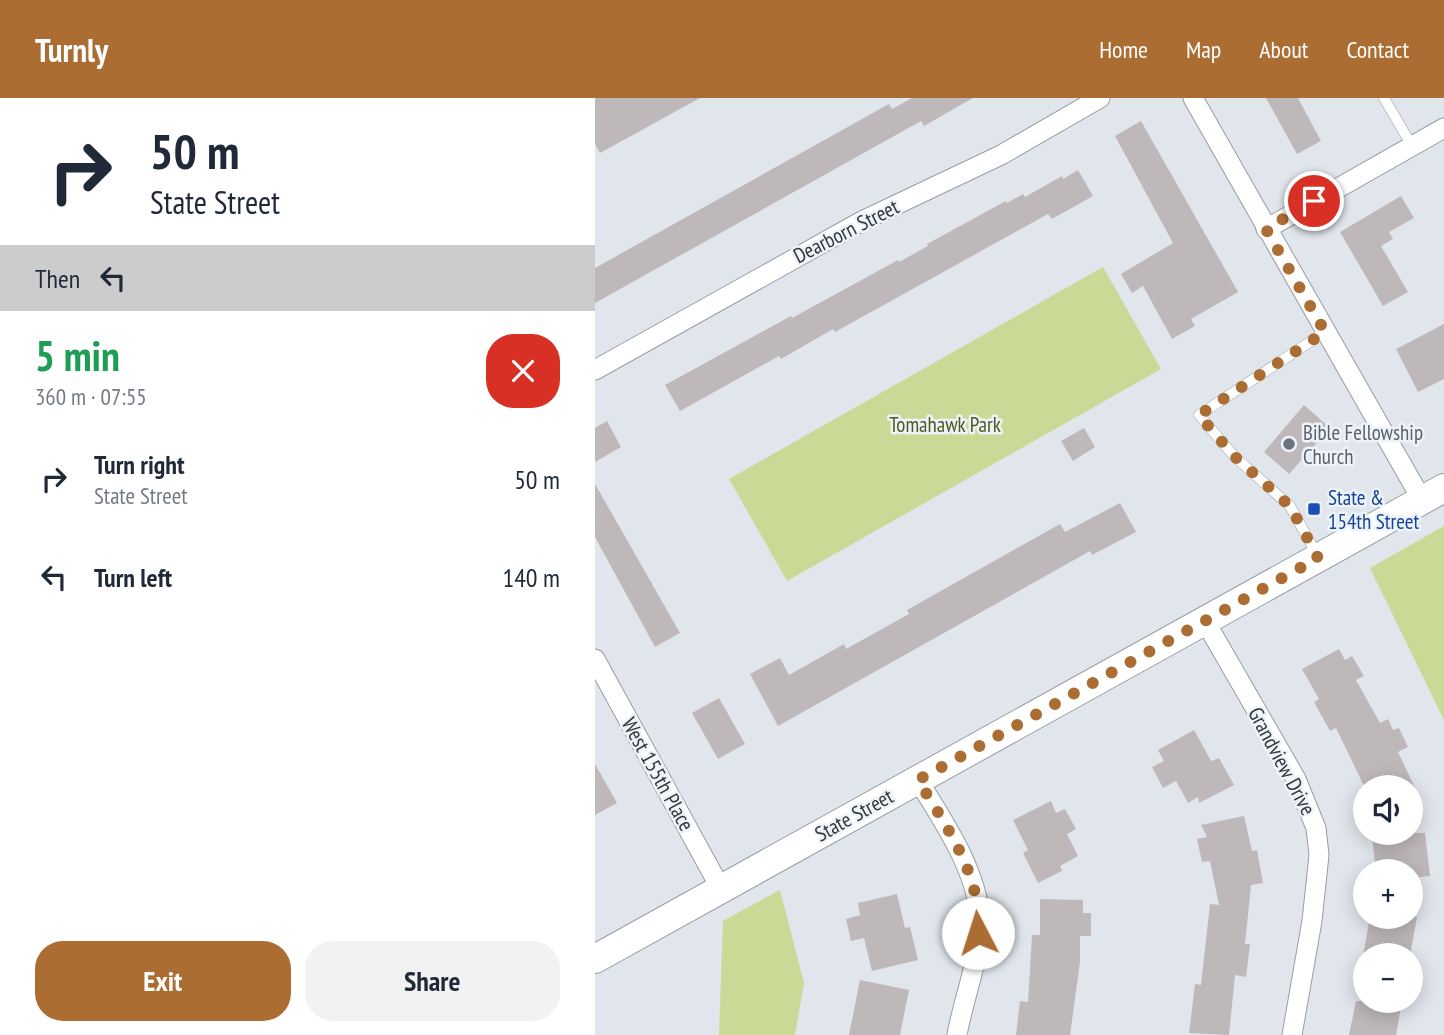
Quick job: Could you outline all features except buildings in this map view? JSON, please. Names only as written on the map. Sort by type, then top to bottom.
[{"type":"main road","name":"State Street","points":[[595,959],[1433,494]]},
{"type":"street","name":"Dearborn Street","points":[[595,370],[851,227],[1000,155],[1100,98]]},
{"type":"street","points":[[1193,98],[1325,332],[1433,494]]},
{"type":"street","points":[[1266,229],[1444,128]]},
{"type":"street","name":"Grandview Drive","points":[[1205,621],[1296,779],[1316,828],[1318,855],[1312,921],[1292,1035]]},
{"type":"street","name":"West 155th Place","points":[[595,659],[721,889]]},
{"type":"street","points":[[918,780],[958,849],[972,881],[980,918],[977,949],[957,1035]]},
{"type":"lane","points":[[1384,98],[1412,146]]},
{"type":"lane","points":[[1318,558],[1290,506],[1234,456],[1199,415],[1325,332]]},
{"type":"green space","name":"Tomahawk Park","points":[[1103,267],[1161,369],[787,581],[729,479]]},
{"type":"green space","points":[[1444,526],[1444,720],[1370,568]]},
{"type":"green space","points":[[780,890],[804,983],[795,1035],[719,1035],[723,921]]},
{"type":"place","name":"Bible Fellowship Church","points":[[1289,444]]},
{"type":"place","name":"State & 154th Street","points":[[1314,509]]},
{"type":"route","points":[[978,933],[980,918],[972,881],[953,839],[918,780],[1318,558],[1290,506],[1234,456],[1199,415],[1325,332],[1266,229],[1314,201]]}]
